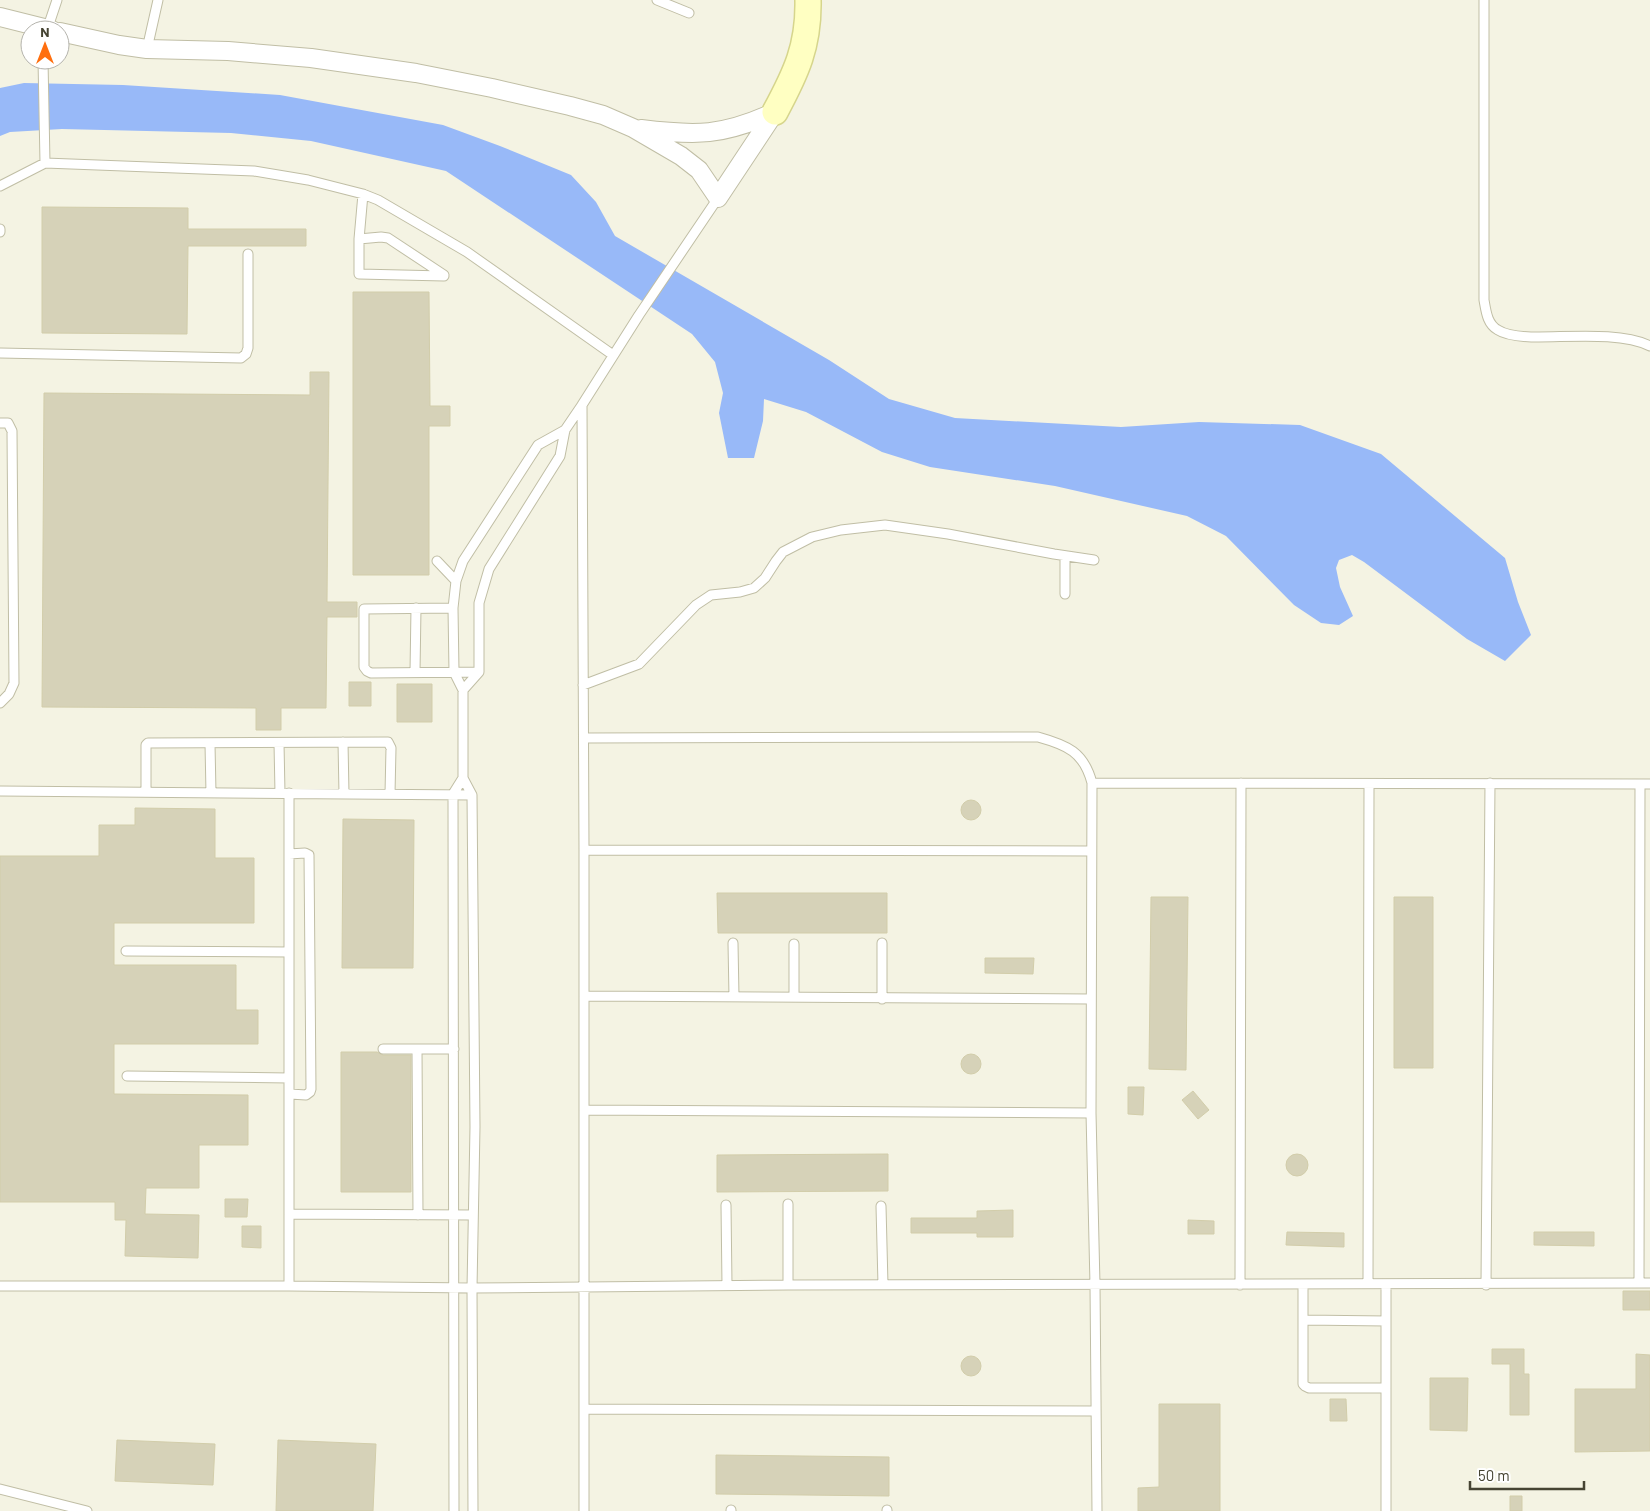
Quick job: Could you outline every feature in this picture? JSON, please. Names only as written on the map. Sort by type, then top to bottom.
[{"type":"street","points":[[70,34],[146,49],[282,55],[416,73],[570,106],[603,115],[633,128],[681,156],[698,170],[718,198],[775,112],[794,77],[804,49],[808,0]]},
{"type":"street","points":[[0,18],[20,23]]},
{"type":"street","points":[[633,128],[692,134],[721,132],[749,124],[775,112]]},
{"type":"lane","points":[[54,20],[57,0]]},
{"type":"lane","points":[[146,49],[158,0]]},
{"type":"lane","points":[[657,0],[689,13]]},
{"type":"lane","points":[[1484,0],[1484,300],[1487,318],[1498,331],[1522,337],[1616,337],[1650,346]]},
{"type":"lane","points":[[43,70],[45,163]]},
{"type":"lane","points":[[0,186],[45,163],[254,171],[308,180],[363,194],[395,209],[467,252],[613,355]]},
{"type":"lane","points":[[360,240],[388,238],[444,276],[359,274],[360,240],[363,194]]},
{"type":"lane","points":[[463,690],[479,672],[479,603],[489,569],[560,456],[565,430],[638,316],[718,198]]},
{"type":"lane","points":[[0,353],[241,358],[246,354],[248,348],[248,254]]},
{"type":"lane","points":[[582,405],[584,1511]]},
{"type":"lane","points":[[0,422],[8,424],[12,431],[14,683],[9,694],[0,703]]},
{"type":"lane","points":[[473,1511],[472,1288],[475,1127],[472,795],[463,778],[463,690],[454,672],[453,608],[456,581],[463,561],[538,445],[565,430]]},
{"type":"lane","points":[[583,685],[639,664],[696,605],[712,595],[740,592],[754,588],[765,578],[783,552],[812,537],[841,530],[884,525],[948,534],[1094,560]]},
{"type":"lane","points":[[1065,556],[1065,594]]},
{"type":"lane","points":[[437,561],[456,581]]},
{"type":"lane","points":[[415,672],[416,608]]},
{"type":"lane","points":[[453,608],[364,609],[364,667],[371,673],[479,672]]},
{"type":"lane","points":[[584,738],[1038,737],[1056,742],[1075,752],[1088,768],[1092,783],[1091,1113],[1095,1284],[1096,1511]]},
{"type":"lane","points":[[344,742],[344,794]]},
{"type":"lane","points":[[146,792],[146,745],[148,743],[388,742],[390,743],[390,794]]},
{"type":"lane","points":[[279,743],[289,854],[289,1286]]},
{"type":"lane","points":[[210,744],[211,792]]},
{"type":"lane","points":[[454,1511],[453,794],[463,778]]},
{"type":"lane","points":[[1092,783],[1650,784]]},
{"type":"lane","points":[[1240,1284],[1241,784]]},
{"type":"lane","points":[[1368,1283],[1369,784]]},
{"type":"lane","points":[[1486,1285],[1490,784]]},
{"type":"lane","points":[[1639,1283],[1640,784]]},
{"type":"lane","points":[[0,791],[472,795]]},
{"type":"lane","points":[[584,850],[1091,851]]},
{"type":"lane","points":[[289,854],[305,853],[309,855],[311,1089],[306,1095],[290,1094]]},
{"type":"lane","points":[[733,943],[734,997]]},
{"type":"lane","points":[[882,943],[882,999]]},
{"type":"lane","points":[[794,944],[794,997]]},
{"type":"lane","points":[[126,951],[289,952]]},
{"type":"lane","points":[[584,996],[1091,999]]},
{"type":"lane","points":[[383,1049],[454,1049]]},
{"type":"lane","points":[[417,1049],[418,1215]]},
{"type":"lane","points":[[127,1076],[289,1078]]},
{"type":"lane","points":[[584,1110],[1091,1113]]},
{"type":"lane","points":[[788,1204],[788,1285]]},
{"type":"lane","points":[[726,1205],[727,1285]]},
{"type":"lane","points":[[881,1206],[883,1285]]},
{"type":"lane","points":[[289,1214],[473,1215]]},
{"type":"lane","points":[[0,1286],[472,1288],[727,1285],[1368,1283],[1486,1285],[1650,1283]]},
{"type":"lane","points":[[1303,1284],[1303,1384],[1310,1388],[1386,1388]]},
{"type":"lane","points":[[1386,1284],[1386,1511]]},
{"type":"lane","points":[[1304,1320],[1386,1321]]},
{"type":"lane","points":[[584,1409],[1096,1411]]},
{"type":"lane","points":[[0,1489],[87,1511]]},
{"type":"water","points":[[24,83],[123,85],[280,95],[443,125],[571,175],[596,202],[615,236],[829,360],[889,399],[955,418],[1121,427],[1199,422],[1300,425],[1381,454],[1505,558],[1518,602],[1531,635],[1505,661],[1467,639],[1352,555],[1339,560],[1336,568],[1340,587],[1353,616],[1339,625],[1321,623],[1294,605],[1226,536],[1187,516],[1055,486],[930,467],[882,452],[806,412],[764,399],[763,421],[754,458],[728,458],[719,413],[723,393],[715,362],[692,334],[446,171],[311,141],[231,133],[62,129],[10,132],[0,136],[0,88]]},
{"type":"building","points":[[42,207],[188,208],[188,229],[306,229],[306,246],[188,246],[187,334],[42,333]]},
{"type":"building","points":[[353,292],[429,292],[430,406],[450,406],[450,426],[429,426],[429,575],[353,575]]},
{"type":"building","points":[[310,372],[329,372],[327,602],[357,602],[357,617],[327,617],[326,708],[281,708],[281,730],[256,730],[256,708],[42,707],[44,393],[310,395]]},
{"type":"building","points":[[349,682],[371,682],[371,706],[349,706]]},
{"type":"building","points":[[397,684],[432,684],[432,722],[397,722]]},
{"type":"building","points":[[971,800],[978,803],[981,810],[978,817],[971,820],[964,817],[961,810],[964,803]]},
{"type":"building","points":[[135,808],[215,809],[215,858],[254,858],[254,923],[114,923],[114,965],[236,965],[236,1010],[258,1010],[258,1044],[114,1044],[114,1094],[248,1095],[248,1145],[199,1145],[199,1188],[146,1188],[145,1214],[199,1215],[198,1258],[125,1256],[126,1220],[115,1220],[115,1202],[0,1202],[0,856],[99,856],[99,825],[135,825]]},
{"type":"building","points":[[343,819],[414,820],[413,968],[342,968]]},
{"type":"building","points":[[717,893],[887,893],[887,933],[718,933]]},
{"type":"building","points":[[1151,897],[1188,897],[1186,1070],[1149,1069]]},
{"type":"building","points":[[1394,897],[1433,897],[1433,1068],[1394,1068]]},
{"type":"building","points":[[985,958],[1034,958],[1033,974],[985,973]]},
{"type":"building","points":[[341,1052],[377,1052],[383,1055],[411,1055],[411,1192],[341,1192]]},
{"type":"building","points":[[971,1054],[978,1057],[981,1064],[978,1071],[971,1074],[964,1071],[961,1064],[964,1057]]},
{"type":"building","points":[[1128,1087],[1144,1087],[1143,1115],[1128,1114]]},
{"type":"building","points":[[1193,1091],[1209,1110],[1198,1119],[1182,1100]]},
{"type":"building","points":[[888,1154],[888,1191],[717,1192],[717,1155]]},
{"type":"building","points":[[1297,1154],[1307,1161],[1308,1165],[1301,1175],[1297,1176],[1287,1169],[1286,1165],[1293,1155]]},
{"type":"building","points":[[225,1199],[248,1199],[247,1217],[225,1217]]},
{"type":"building","points":[[1013,1210],[1013,1237],[977,1237],[977,1233],[911,1233],[911,1218],[977,1218],[977,1211]]},
{"type":"building","points":[[1188,1220],[1214,1221],[1214,1234],[1188,1234]]},
{"type":"building","points":[[242,1226],[261,1226],[261,1248],[242,1247]]},
{"type":"building","points":[[1287,1232],[1344,1233],[1344,1247],[1286,1245]]},
{"type":"building","points":[[1534,1232],[1594,1232],[1594,1246],[1534,1245]]},
{"type":"building","points":[[1623,1291],[1650,1291],[1650,1310],[1623,1310]]},
{"type":"building","points":[[1492,1349],[1524,1349],[1524,1374],[1529,1374],[1529,1415],[1510,1415],[1510,1364],[1492,1364]]},
{"type":"building","points":[[1636,1354],[1650,1355],[1650,1451],[1575,1452],[1575,1389],[1636,1389]]},
{"type":"building","points":[[971,1356],[978,1359],[981,1366],[978,1373],[971,1376],[964,1373],[961,1366],[964,1359]]},
{"type":"building","points":[[1430,1378],[1468,1378],[1467,1431],[1430,1430]]},
{"type":"building","points":[[1330,1399],[1346,1399],[1347,1421],[1330,1421]]},
{"type":"building","points":[[1159,1404],[1220,1404],[1220,1511],[1138,1511],[1138,1488],[1159,1487]]},
{"type":"building","points":[[117,1440],[215,1444],[213,1485],[115,1481]]},
{"type":"building","points":[[278,1440],[376,1444],[373,1511],[276,1511]]},
{"type":"building","points":[[716,1455],[889,1457],[889,1496],[716,1494]]},
{"type":"building","points":[[1510,1496],[1522,1496],[1522,1511],[1510,1511]]}]
